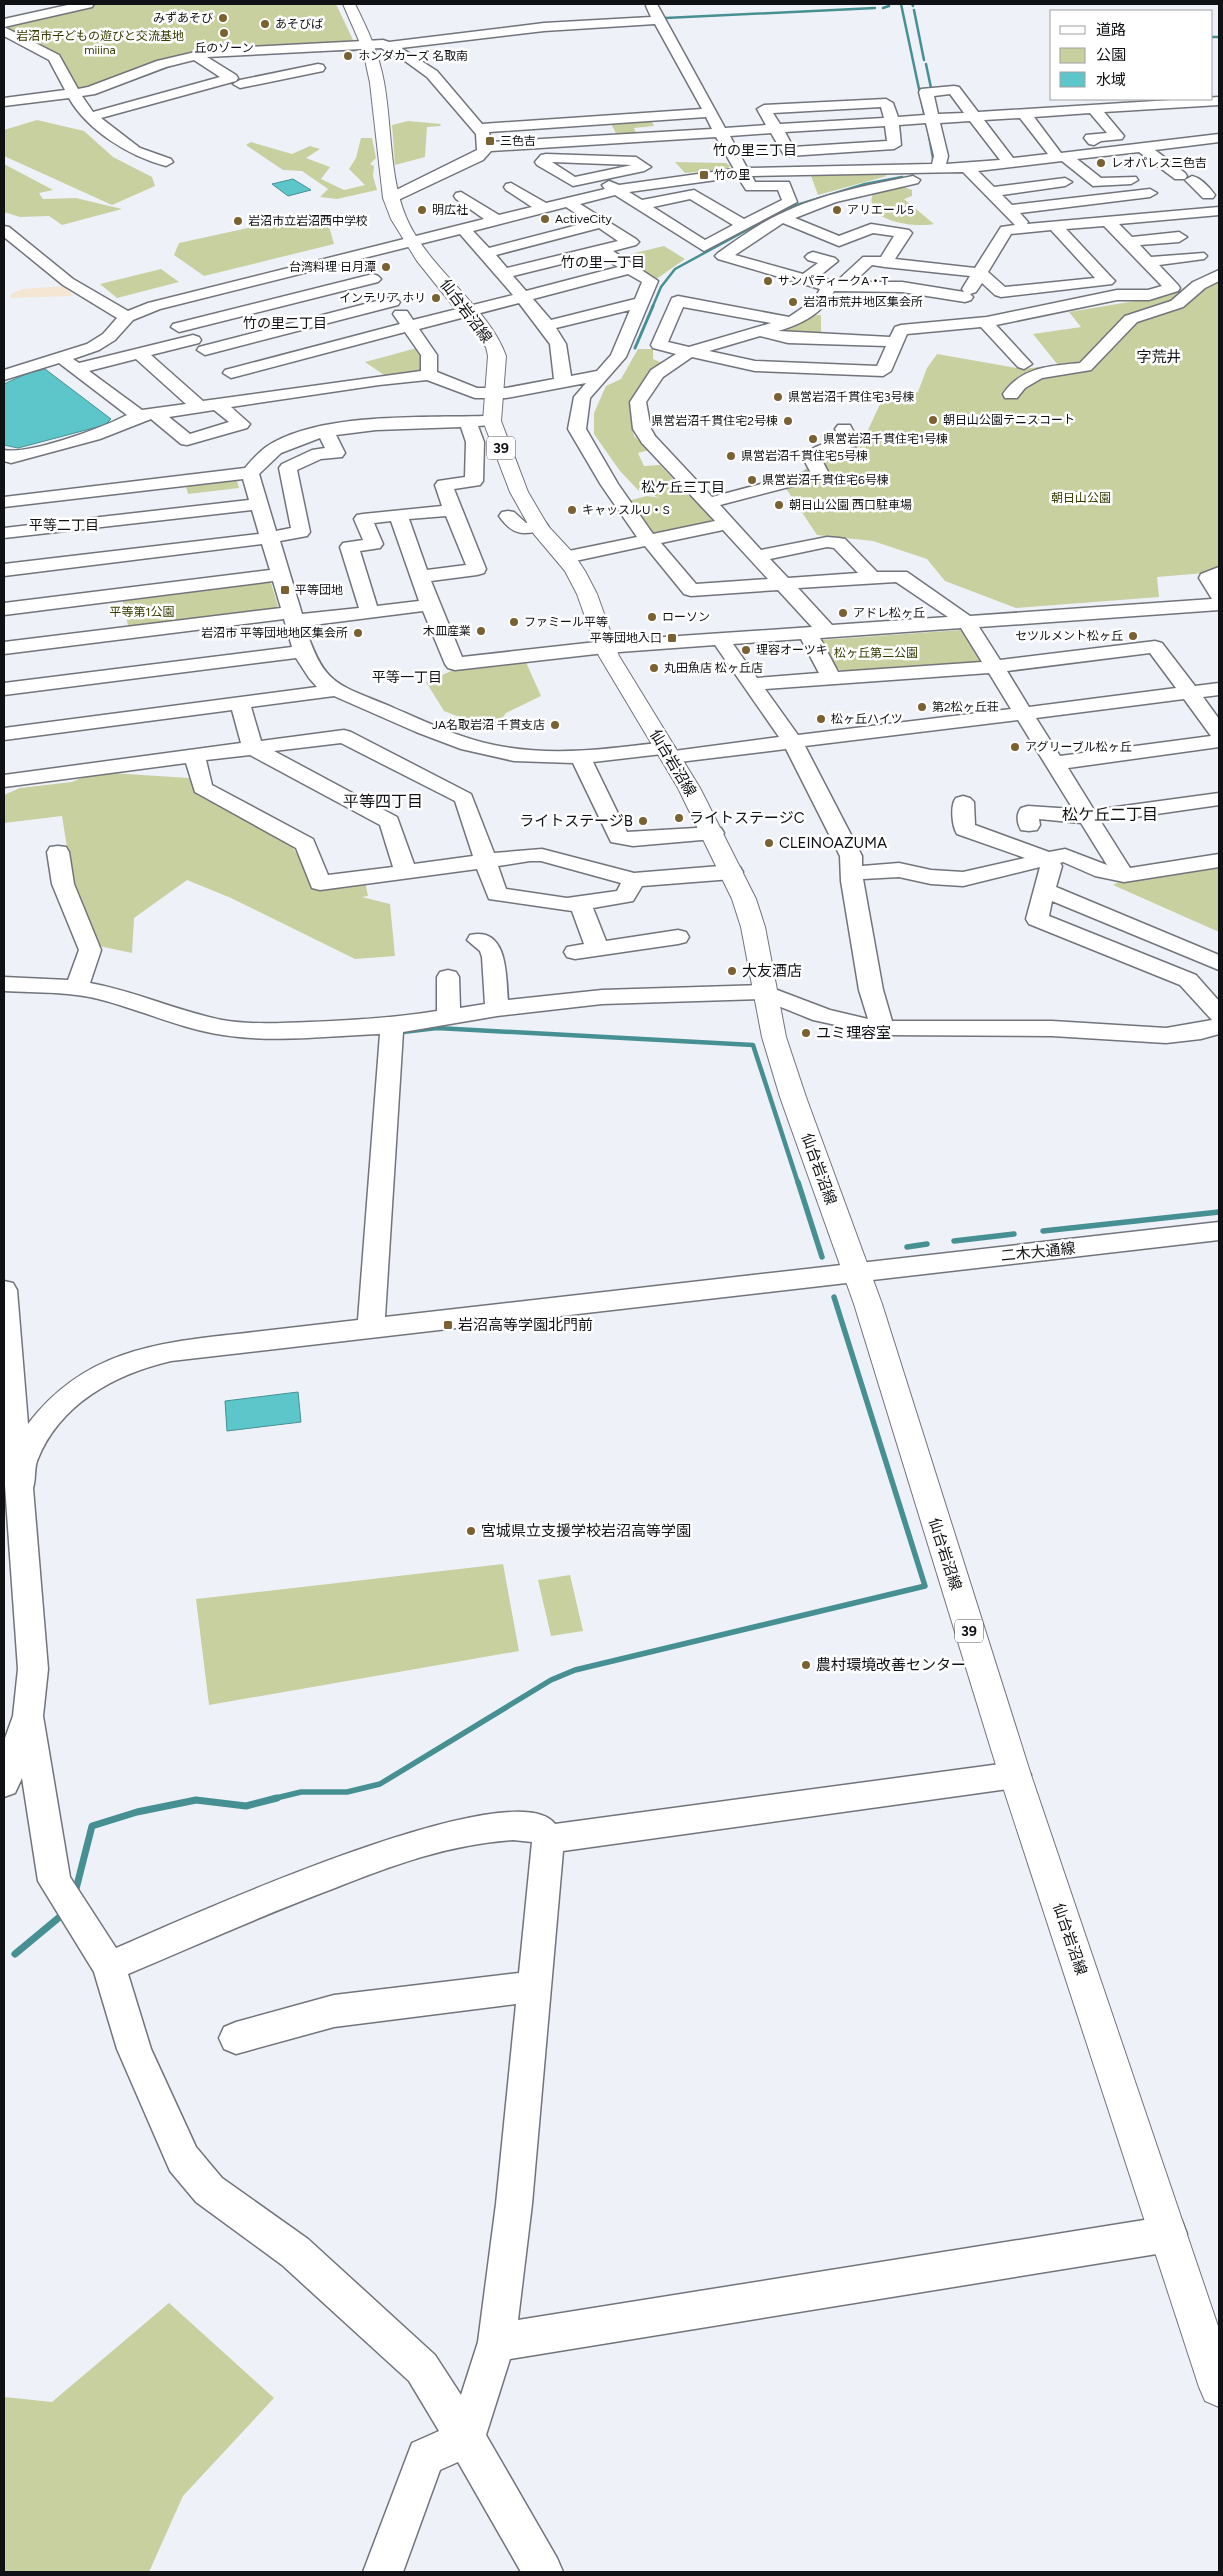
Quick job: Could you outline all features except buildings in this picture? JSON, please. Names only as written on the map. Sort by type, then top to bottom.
[{"type":"main road","name":"仙台岩沼線","points":[[349,4],[368,44],[378,82],[391,198],[395,212],[413,242],[489,339],[497,356],[492,420],[519,492],[539,526],[566,557],[587,594],[605,647],[713,833],[732,872],[753,927],[774,1036],[793,1097],[858,1272],[1015,1775],[1219,2387]]},
{"type":"street","points":[[4,23],[88,4]]},
{"type":"street","points":[[650,4],[741,172],[751,187]]},
{"type":"street","points":[[4,102],[73,95],[112,84],[162,64],[225,52],[376,43],[389,46],[544,27],[659,20]]},
{"type":"street","points":[[4,31],[54,58],[73,95],[84,112],[90,117],[135,151],[166,162]]},
{"type":"street","points":[[389,46],[432,74],[479,128],[485,139],[485,147],[478,157],[391,198]]},
{"type":"street","points":[[196,56],[257,95]]},
{"type":"street","points":[[90,117],[235,81],[318,68]]},
{"type":"street","points":[[938,170],[941,156],[928,119],[926,92],[954,90],[1010,164]]},
{"type":"street","points":[[485,147],[620,138],[625,150],[673,147],[667,135],[1024,113],[1093,105],[1219,100]]},
{"type":"street","points":[[1142,102],[1158,118]]},
{"type":"street","points":[[1190,102],[1202,113]]},
{"type":"street","points":[[886,103],[892,121],[894,145],[789,152],[776,128],[764,109],[886,103]]},
{"type":"street","points":[[1093,105],[1116,136],[1091,138],[1104,152]]},
{"type":"street","points":[[479,128],[710,113]]},
{"type":"street","points":[[1024,113],[1062,157],[1098,183],[1132,180]]},
{"type":"street","points":[[1200,140],[1217,131]]},
{"type":"street","points":[[4,375],[93,347],[109,337],[127,317],[154,306],[616,190],[682,178],[741,172],[789,169],[938,170],[1010,164],[1142,147],[1175,137],[1200,140],[1219,154]]},
{"type":"street","points":[[1142,147],[1214,195]]},
{"type":"street","points":[[597,177],[644,167],[636,161],[546,158],[542,162],[573,182],[597,177],[704,246],[790,202],[784,185],[732,190]]},
{"type":"street","points":[[967,168],[1026,228]]},
{"type":"street","points":[[920,170],[915,179],[862,192],[783,218],[723,256],[805,280],[833,286],[902,287],[965,297]]},
{"type":"street","points":[[990,192],[1065,182]]},
{"type":"street","points":[[511,187],[545,209]]},
{"type":"street","points":[[639,204],[712,192]]},
{"type":"street","points":[[1009,210],[1150,193]]},
{"type":"street","points":[[692,194],[744,225]]},
{"type":"street","points":[[1131,195],[1144,204],[1147,212],[1145,216]]},
{"type":"street","points":[[1185,196],[1214,195]]},
{"type":"street","points":[[461,196],[497,221]]},
{"type":"street","points":[[503,274],[631,242],[569,202]]},
{"type":"street","points":[[964,325],[965,297],[985,277],[1006,230],[1145,216],[1219,211]]},
{"type":"street","points":[[783,218],[839,241],[890,256],[985,277],[1045,276]]},
{"type":"street","points":[[760,332],[788,338],[898,336],[986,323],[1117,295],[1149,295],[1172,288],[1107,220]]},
{"type":"street","points":[[486,253],[601,223]]},
{"type":"street","points":[[985,277],[1001,292],[1108,282],[1054,225]]},
{"type":"street","points":[[463,229],[486,253],[547,326],[558,344],[563,381]]},
{"type":"street","points":[[4,230],[68,282],[127,317]]},
{"type":"street","points":[[1127,242],[1180,237]]},
{"type":"street","points":[[601,250],[650,280],[618,357],[582,397],[578,416],[578,429],[610,485],[648,539],[692,590],[900,576],[966,621],[1124,875]]},
{"type":"street","points":[[357,256],[429,355],[429,375]]},
{"type":"street","points":[[832,678],[818,632],[784,584],[648,439],[642,429],[638,402],[657,374],[689,352],[728,339],[792,322],[820,303],[828,288],[868,260],[890,256]]},
{"type":"street","points":[[1146,262],[1198,256]]},
{"type":"street","points":[[805,280],[830,261],[813,257]]},
{"type":"street","points":[[231,373],[630,269]]},
{"type":"street","points":[[1012,394],[1030,375],[1046,370],[1086,367],[1131,319],[1177,304],[1199,285],[1219,275]]},
{"type":"street","points":[[179,327],[373,279]]},
{"type":"street","points":[[792,322],[678,301],[659,345],[755,366],[790,369],[883,371],[898,336],[902,308],[902,287]]},
{"type":"street","points":[[76,369],[139,353],[199,345],[392,302]]},
{"type":"street","points":[[547,326],[642,302]]},
{"type":"street","points":[[154,306],[262,399]]},
{"type":"street","points":[[986,323],[1024,364]]},
{"type":"street","points":[[336,346],[350,357]]},
{"type":"street","points":[[993,350],[1010,349]]},
{"type":"street","points":[[139,353],[200,408]]},
{"type":"street","points":[[60,357],[187,440],[241,424],[218,405]]},
{"type":"street","points":[[364,368],[378,380]]},
{"type":"street","points":[[6,458],[120,427],[147,415],[378,380],[429,375],[475,393],[506,393],[600,375]]},
{"type":"street","points":[[4,502],[250,473],[274,449],[325,431],[492,420]]},
{"type":"street","points":[[420,577],[477,569],[444,485],[474,481],[475,442],[468,422]]},
{"type":"street","points":[[708,503],[813,476],[812,458],[818,451],[850,442],[844,429]]},
{"type":"street","points":[[4,570],[269,538],[301,532],[288,468],[318,454],[336,453],[325,431]]},
{"type":"street","points":[[71,440],[89,452]]},
{"type":"street","points":[[250,473],[303,651],[314,674],[314,686],[308,692],[296,695]]},
{"type":"street","points":[[180,481],[188,512]]},
{"type":"street","points":[[357,505],[450,503]]},
{"type":"street","points":[[370,613],[349,547],[374,544],[363,519],[398,515],[450,503]]},
{"type":"street","points":[[4,533],[258,504]]},
{"type":"street","points":[[398,515],[430,605],[455,664],[605,647],[1219,604]]},
{"type":"street","points":[[508,516],[522,529],[539,526]]},
{"type":"street","points":[[566,557],[728,524]]},
{"type":"street","points":[[758,556],[827,542],[839,543],[872,577]]},
{"type":"street","points":[[1219,573],[1208,578],[1219,595]]},
{"type":"street","points":[[4,609],[281,574]]},
{"type":"street","points":[[4,648],[294,616],[370,613],[430,605]]},
{"type":"street","points":[[720,639],[793,743],[851,856],[871,990],[882,1028]]},
{"type":"street","points":[[752,684],[995,667],[1155,647],[1191,692],[1219,732]]},
{"type":"street","points":[[4,689],[303,651]]},
{"type":"street","points":[[314,674],[336,690],[462,742],[512,755],[581,758],[793,743],[1219,689]]},
{"type":"street","points":[[4,734],[336,690]]},
{"type":"street","points":[[240,703],[253,748],[389,822],[406,872]]},
{"type":"street","points":[[4,781],[194,754],[344,736],[464,798],[497,894],[567,904],[580,903],[625,896],[634,880]]},
{"type":"street","points":[[1055,763],[1219,741]]},
{"type":"street","points":[[194,754],[202,788],[305,844],[320,883],[486,860],[542,855],[634,880],[732,872]]},
{"type":"street","points":[[581,758],[619,837],[633,840],[713,833]]},
{"type":"street","points":[[1029,825],[1028,812],[1088,817],[1219,799]]},
{"type":"street","points":[[963,802],[965,829],[1048,859],[1051,866],[1037,919],[1188,980],[1219,1015]]},
{"type":"street","points":[[58,852],[63,884],[90,950],[77,988]]},
{"type":"street","points":[[852,872],[899,870],[931,877],[964,878],[1065,855],[1103,871],[1124,875],[1219,861]]},
{"type":"street","points":[[1044,890],[1219,963]]},
{"type":"street","points":[[580,903],[598,948]]},
{"type":"street","points":[[576,952],[678,937]]},
{"type":"street","points":[[478,940],[490,948],[493,957],[498,1009]]},
{"type":"street","points":[[448,977],[449,1017]]},
{"type":"street","points":[[4,984],[77,988],[110,994],[179,1018],[224,1028],[297,1030],[392,1026],[498,1009],[602,997],[764,992],[785,1002],[860,1025],[882,1028],[1076,1029],[1166,1038],[1200,1033],[1219,1026]]},
{"type":"street","points":[[371,1326],[392,1026]]},
{"type":"street","name":"二木大通線","points":[[20,1486],[22,1464],[42,1426],[69,1396],[95,1378],[123,1364],[171,1351],[371,1326],[1219,1231]]},
{"type":"street","points":[[4,1290],[9,1419],[20,1486],[33,1669],[28,1716],[4,1784]]},
{"type":"street","points":[[28,1716],[54,1881],[109,1966],[134,2049],[184,2159],[209,2190],[295,2252],[422,2368],[466,2438],[544,2572]]},
{"type":"street","points":[[548,1839],[1015,1775]]},
{"type":"street","points":[[109,1966],[294,1888],[416,1843],[465,1831],[512,1824],[539,1827],[548,1839],[514,2204],[497,2342],[466,2438],[426,2457],[383,2572]]},
{"type":"street","points":[[236,2038],[334,2011],[534,1986]]},
{"type":"street","points":[[497,2342],[1169,2234]]},
{"type":"shaded area","points":[[65,286],[73,296],[10,298],[11,294],[23,289]]},
{"type":"green space","name":"岩沼市子どもの遊びと交流基地 miiina","points":[[100,4],[336,4],[354,42],[262,46],[194,53],[160,60],[79,89],[63,61],[47,48],[4,26]]},
{"type":"green space","points":[[37,120],[84,131],[113,157],[152,177],[155,186],[112,205],[4,156],[4,130]]},
{"type":"green space","points":[[651,120],[654,126],[634,128],[637,135],[618,137],[610,122]]},
{"type":"green space","points":[[408,121],[441,124],[440,126],[427,127],[425,157],[395,165],[392,125]]},
{"type":"green space","points":[[361,138],[372,138],[376,158],[370,164],[374,166],[373,176],[377,190],[337,199],[320,197],[328,189],[302,171],[283,170],[246,145],[251,142],[292,154],[310,146],[320,149],[306,158],[330,167],[321,179],[344,190],[365,185],[349,169],[356,158]]},
{"type":"green space","points":[[675,162],[726,163],[730,166],[727,169],[685,173]]},
{"type":"green space","points":[[4,164],[53,190],[39,193],[43,199],[76,198],[122,209],[62,225],[49,216],[20,217],[4,212]]},
{"type":"green space","points":[[810,173],[885,175],[887,176],[818,195]]},
{"type":"green space","points":[[904,187],[912,190],[912,196],[904,199],[934,224],[914,225],[902,223],[881,216],[874,209],[871,201],[874,191]]},
{"type":"green space","points":[[307,215],[329,226],[334,244],[204,276],[174,255],[179,243]]},
{"type":"green space","points":[[664,246],[685,259],[655,280],[618,257]]},
{"type":"green space","points":[[161,269],[179,282],[117,298],[100,284]]},
{"type":"green space","name":"朝日山公園","points":[[1219,269],[1219,566],[1205,573],[1157,577],[1159,597],[1016,608],[945,581],[927,559],[873,541],[817,535],[785,487],[833,445],[850,448],[861,445],[881,402],[918,392],[927,368],[937,354],[1022,369],[1058,365],[1033,334],[1081,327],[1069,312],[1171,295]]},
{"type":"green space","points":[[814,315],[821,315],[821,337],[777,331]]},
{"type":"green space","points":[[417,348],[424,357],[425,369],[412,374],[387,377],[365,362]]},
{"type":"green space","points":[[638,349],[653,349],[653,359],[662,363],[629,403],[634,436],[649,450],[638,453],[644,466],[660,465],[689,496],[694,495],[716,522],[663,535],[653,532],[631,500],[647,496],[661,498],[639,491],[620,471],[594,434],[594,413],[606,386],[621,379]]},
{"type":"green space","points":[[236,477],[239,488],[188,494],[185,483]]},
{"type":"green space","name":"平等第1公園","points":[[262,580],[271,583],[278,606],[271,611],[129,630],[122,598]]},
{"type":"green space","name":"松ヶ丘第二公園","points":[[960,630],[983,662],[846,673],[836,668],[819,643],[821,640]]},
{"type":"green space","points":[[525,660],[541,696],[506,713],[493,730],[444,711],[426,682],[458,668]]},
{"type":"green space","points":[[96,772],[189,778],[210,801],[288,840],[318,887],[365,882],[368,896],[362,897],[390,904],[395,956],[355,959],[231,898],[187,880],[134,918],[132,953],[99,946],[73,885],[62,816],[4,823],[4,795],[20,788],[72,782]]},
{"type":"green space","points":[[1219,867],[1219,932],[1113,885],[1124,879]]},
{"type":"green space","points":[[503,1564],[519,1651],[209,1705],[196,1599]]},
{"type":"green space","points":[[570,1575],[583,1631],[551,1636],[538,1580]]},
{"type":"green space","points":[[169,2303],[274,2398],[183,2496],[149,2572],[4,2572],[4,2397],[52,2402]]},
{"type":"water","points":[[293,179],[311,190],[288,196],[272,184]]},
{"type":"water","points":[[45,369],[111,419],[105,425],[18,448],[4,445],[4,384],[28,373]]},
{"type":"water","points":[[298,1392],[301,1422],[227,1431],[225,1401]]},
{"type":"waterway","points":[[901,4],[926,122]]},
{"type":"waterway","points":[[883,8],[889,6]]},
{"type":"waterway","points":[[665,18],[875,8]]},
{"type":"waterway","points":[[914,10],[924,60]]},
{"type":"waterway","points":[[1213,37],[1219,37]]},
{"type":"waterway","points":[[333,50],[355,50]]},
{"type":"waterway","points":[[81,96],[102,91],[175,64]]},
{"type":"waterway","points":[[926,64],[931,88]]},
{"type":"waterway","points":[[59,99],[69,98]]},
{"type":"waterway","points":[[928,130],[934,164]]},
{"type":"waterway","points":[[652,308],[661,287],[675,269],[787,208],[865,184],[902,177]]},
{"type":"waterway","points":[[635,348],[653,306]]},
{"type":"waterway","points":[[403,1032],[437,1028],[753,1045],[798,1183]]},
{"type":"waterway","points":[[798,1182],[822,1257]]},
{"type":"waterway","points":[[1043,1231],[1219,1212]]},
{"type":"waterway","points":[[954,1241],[1014,1234]]},
{"type":"waterway","points":[[907,1247],[927,1244]]},
{"type":"waterway","points":[[272,1799],[301,1792],[347,1792],[380,1784],[551,1680],[575,1670],[925,1586],[834,1297]]},
{"type":"waterway","points":[[75,1893],[92,1826],[137,1812],[196,1800],[246,1806],[277,1798]]},
{"type":"waterway","points":[[15,1954],[62,1915]]},
{"type":"place","name":"みずあそび","points":[[223,18]]},
{"type":"place","name":"あそびば","points":[[265,24]]},
{"type":"place","name":"丘のゾーン","points":[[224,33]]},
{"type":"place","name":"ホンダカーズ 名取南","points":[[348,56]]},
{"type":"place","name":"三色吉","points":[[490,141]]},
{"type":"place","name":"レオパレス三色吉","points":[[1101,163]]},
{"type":"place","name":"竹の里","points":[[704,175]]},
{"type":"place","name":"明広社","points":[[422,210]]},
{"type":"place","name":"アリエール5","points":[[837,210]]},
{"type":"place","name":"ActiveCity","points":[[545,219]]},
{"type":"place","name":"岩沼市立岩沼西中学校","points":[[238,221]]},
{"type":"place","name":"台湾料理 日月潭","points":[[386,267]]},
{"type":"place","name":"サンパティークA・T","points":[[768,281]]},
{"type":"place","name":"インテリア ホリ","points":[[436,298]]},
{"type":"place","name":"岩沼市荒井地区集会所","points":[[793,302]]},
{"type":"place","name":"県営岩沼千貫住宅3号棟","points":[[778,397]]},
{"type":"place","name":"朝日山公園テニスコート","points":[[933,420]]},
{"type":"place","name":"県営岩沼千貫住宅2号棟","points":[[788,421]]},
{"type":"place","name":"県営岩沼千貫住宅1号棟","points":[[813,439]]},
{"type":"place","name":"県営岩沼千貫住宅5号棟","points":[[731,456]]},
{"type":"place","name":"県営岩沼千貫住宅6号棟","points":[[752,480]]},
{"type":"place","name":"朝日山公園 西口駐車場","points":[[779,505]]},
{"type":"place","name":"キャッスルU・S","points":[[572,510]]},
{"type":"place","name":"平等団地","points":[[285,590]]},
{"type":"place","name":"アドレ松ヶ丘","points":[[843,613]]},
{"type":"place","name":"ローソン","points":[[652,617]]},
{"type":"place","name":"ファミール平等","points":[[514,622]]},
{"type":"place","name":"木皿産業","points":[[481,631]]},
{"type":"place","name":"岩沼市 平等団地地区集会所","points":[[358,633]]},
{"type":"place","name":"セツルメント松ヶ丘","points":[[1133,636]]},
{"type":"place","name":"平等団地入口","points":[[672,638]]},
{"type":"place","name":"理容オーツキ","points":[[746,650]]},
{"type":"place","name":"丸田魚店 松ヶ丘店","points":[[654,668]]},
{"type":"place","name":"第2松ヶ丘荘","points":[[922,707]]},
{"type":"place","name":"松ヶ丘ハイツ","points":[[821,719]]},
{"type":"place","name":"JA名取岩沼 千貫支店","points":[[555,725]]},
{"type":"place","name":"アグリーブル松ヶ丘","points":[[1015,747]]},
{"type":"place","name":"ライトステージC","points":[[679,818]]},
{"type":"place","name":"ライトステージB","points":[[643,821]]},
{"type":"place","name":"CLEINOAZUMA","points":[[769,843]]},
{"type":"place","name":"大友酒店","points":[[732,971]]},
{"type":"place","name":"ユミ理容室","points":[[806,1033]]},
{"type":"place","name":"岩沼高等学園北門前","points":[[448,1325]]},
{"type":"place","name":"宮城県立支援学校岩沼高等学園","points":[[471,1531]]},
{"type":"place","name":"農村環境改善センター","points":[[806,1665]]},
{"type":"district","name":"竹の里三丁目","points":[[755,150]]},
{"type":"district","name":"竹の里一丁目","points":[[603,262]]},
{"type":"district","name":"竹の里二丁目","points":[[285,323]]},
{"type":"district","name":"字荒井","points":[[1159,357]]},
{"type":"district","name":"松ケ丘三丁目","points":[[683,487]]},
{"type":"district","name":"平等二丁目","points":[[64,525]]},
{"type":"district","name":"平等一丁目","points":[[407,677]]},
{"type":"district","name":"平等四丁目","points":[[383,801]]},
{"type":"district","name":"松ケ丘二丁目","points":[[1110,814]]}]
